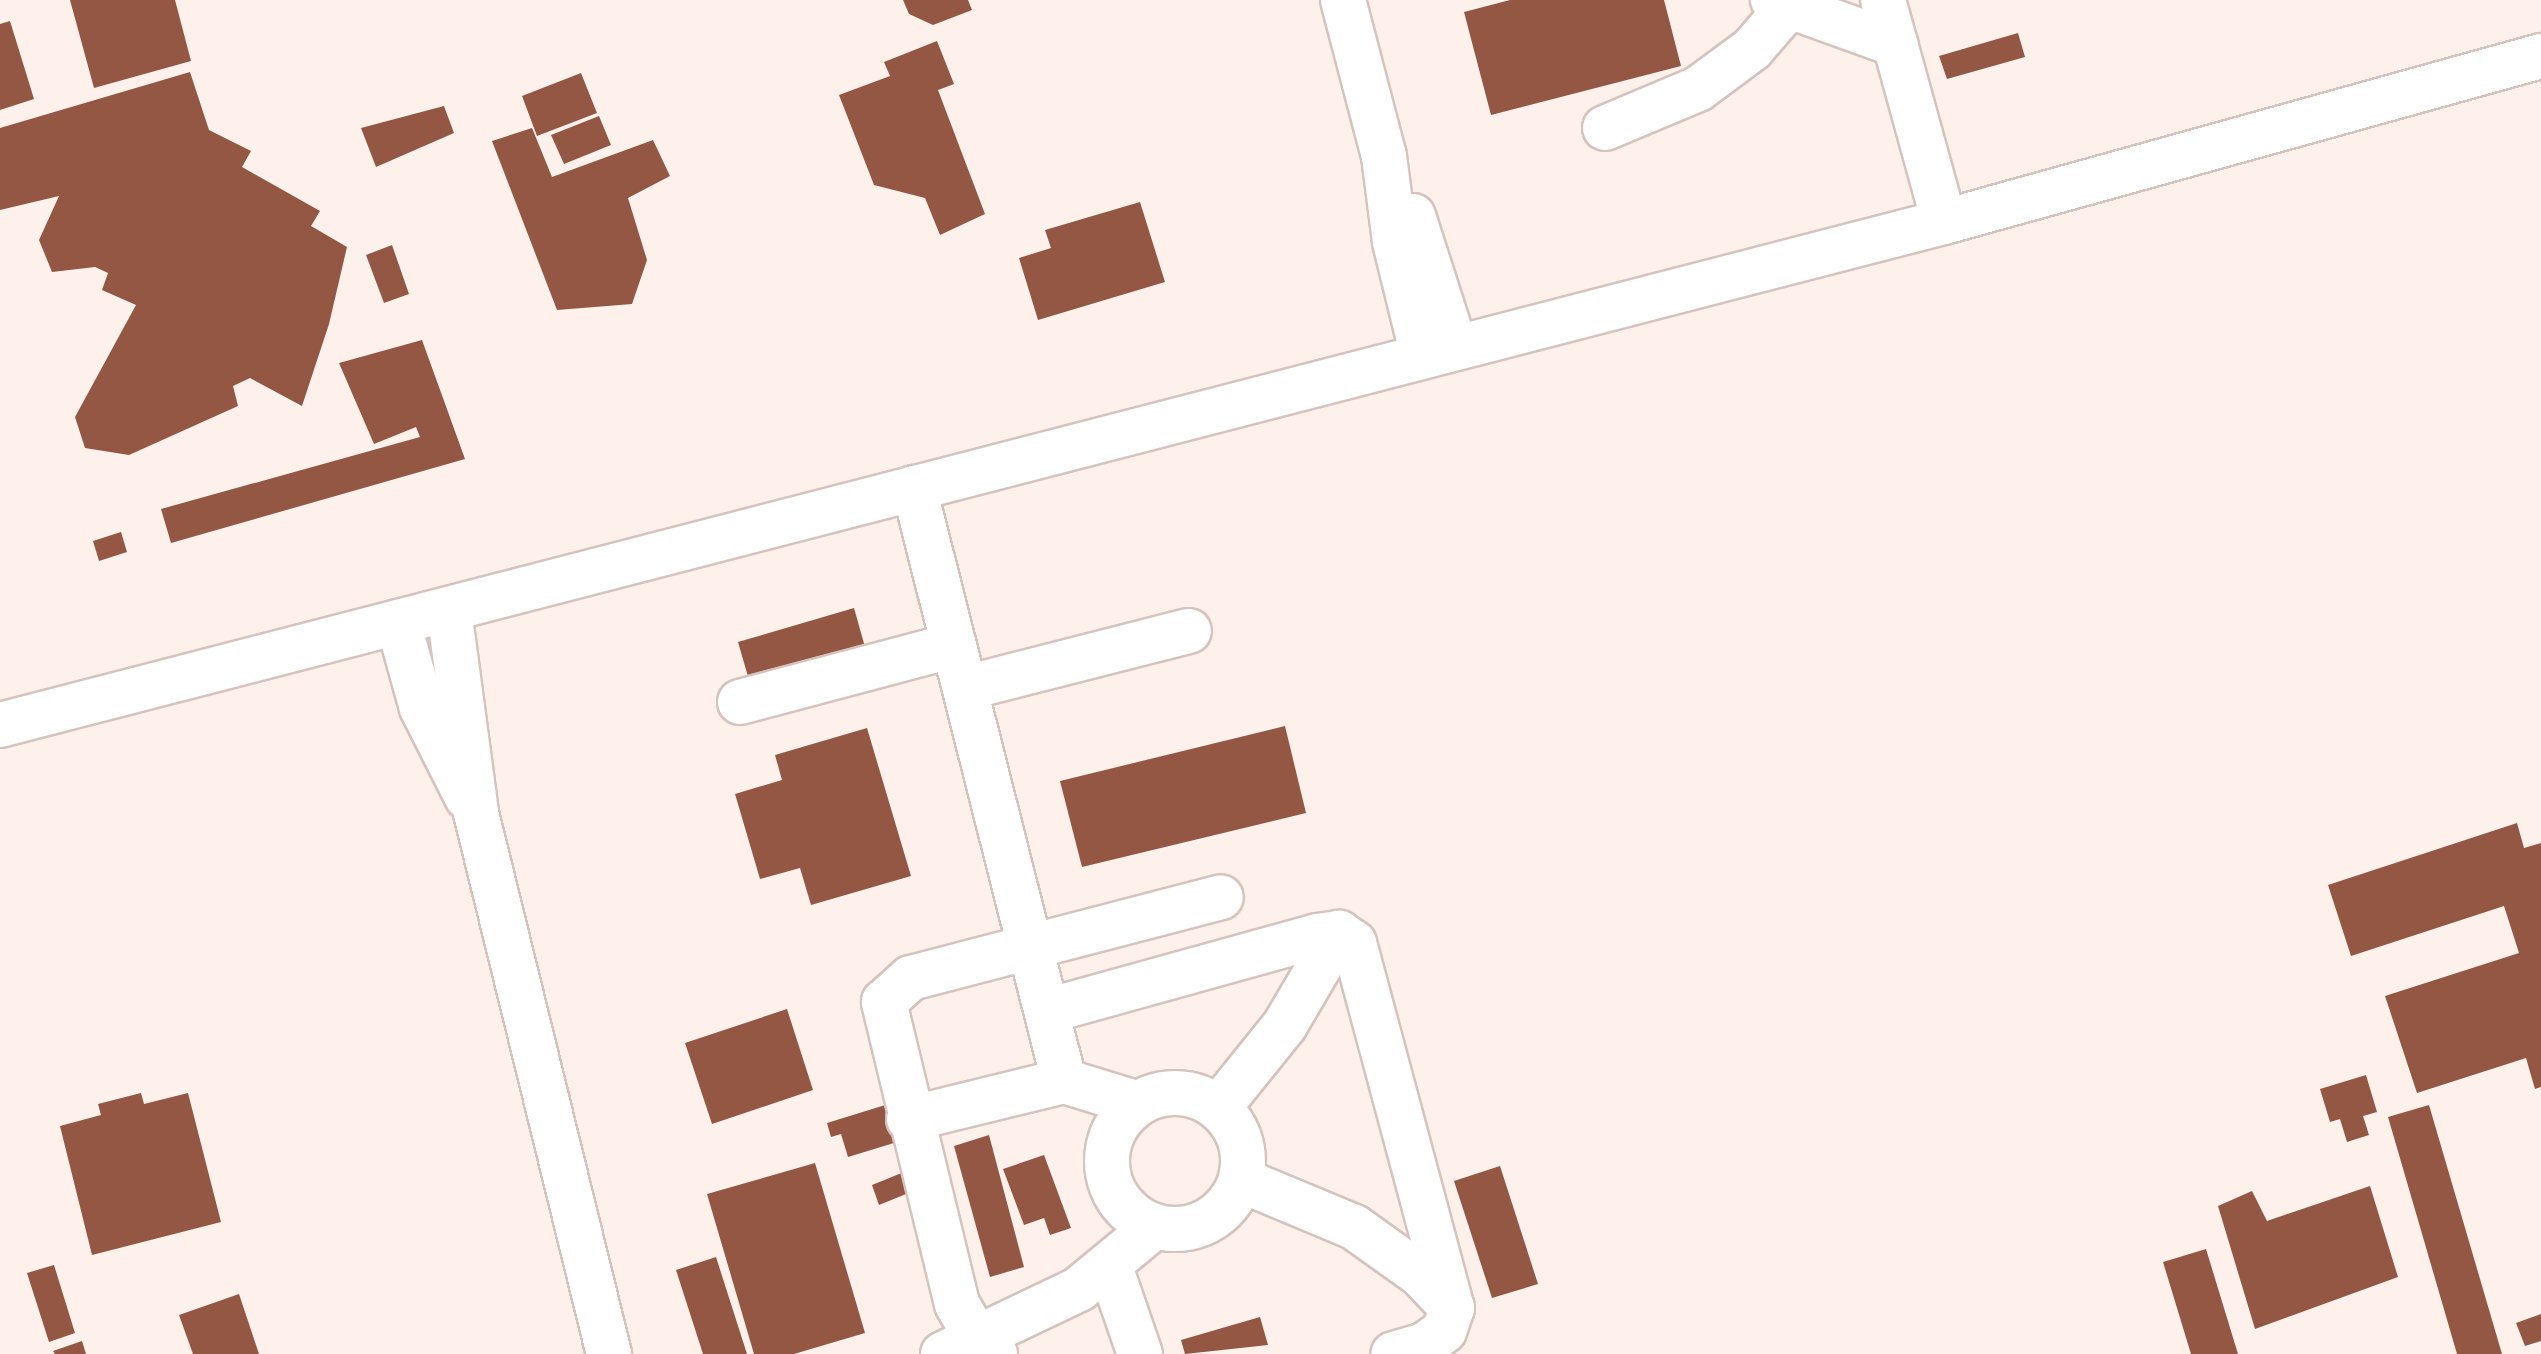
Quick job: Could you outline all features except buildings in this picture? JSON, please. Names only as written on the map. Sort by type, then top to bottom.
[{"type":"street","points":[[1343,0],[1384,156],[1419,228],[1439,351]]},
{"type":"street","points":[[1832,0],[1883,0],[1944,222]]},
{"type":"street","points":[[1605,128],[1698,89],[1752,49],[1781,3],[1895,44]]},
{"type":"street","points":[[0,725],[1944,222],[2541,56]]},
{"type":"street","points":[[914,488],[1064,1081]]},
{"type":"street","points":[[449,610],[476,813],[609,1354]]},
{"type":"street","points":[[398,622],[422,708],[476,813]]},
{"type":"street","points":[[965,688],[1189,631]]},
{"type":"street","points":[[740,702],[954,645]]},
{"type":"street","points":[[1154,1227],[1110,1267],[972,1349],[957,1304],[883,1020],[894,986],[1221,897]]},
{"type":"street","points":[[1047,1011],[1339,933]]},
{"type":"street","points":[[1219,1107],[1285,1025],[1339,933]]},
{"type":"street","points":[[1339,933],[1362,959],[1452,1308],[1444,1331],[1425,1345],[1393,1354]]},
{"type":"street","points":[[909,1119],[1064,1081],[1136,1103]]},
{"type":"street","points":[[1178,1092],[1219,1107],[1241,1140],[1241,1180],[1232,1200],[1207,1221],[1176,1230],[1154,1227],[1119,1201],[1106,1160],[1120,1119],[1136,1103],[1178,1092]]},
{"type":"street","points":[[1241,1180],[1354,1227],[1421,1275],[1452,1308]]},
{"type":"street","points":[[1110,1267],[1140,1354]]}]
